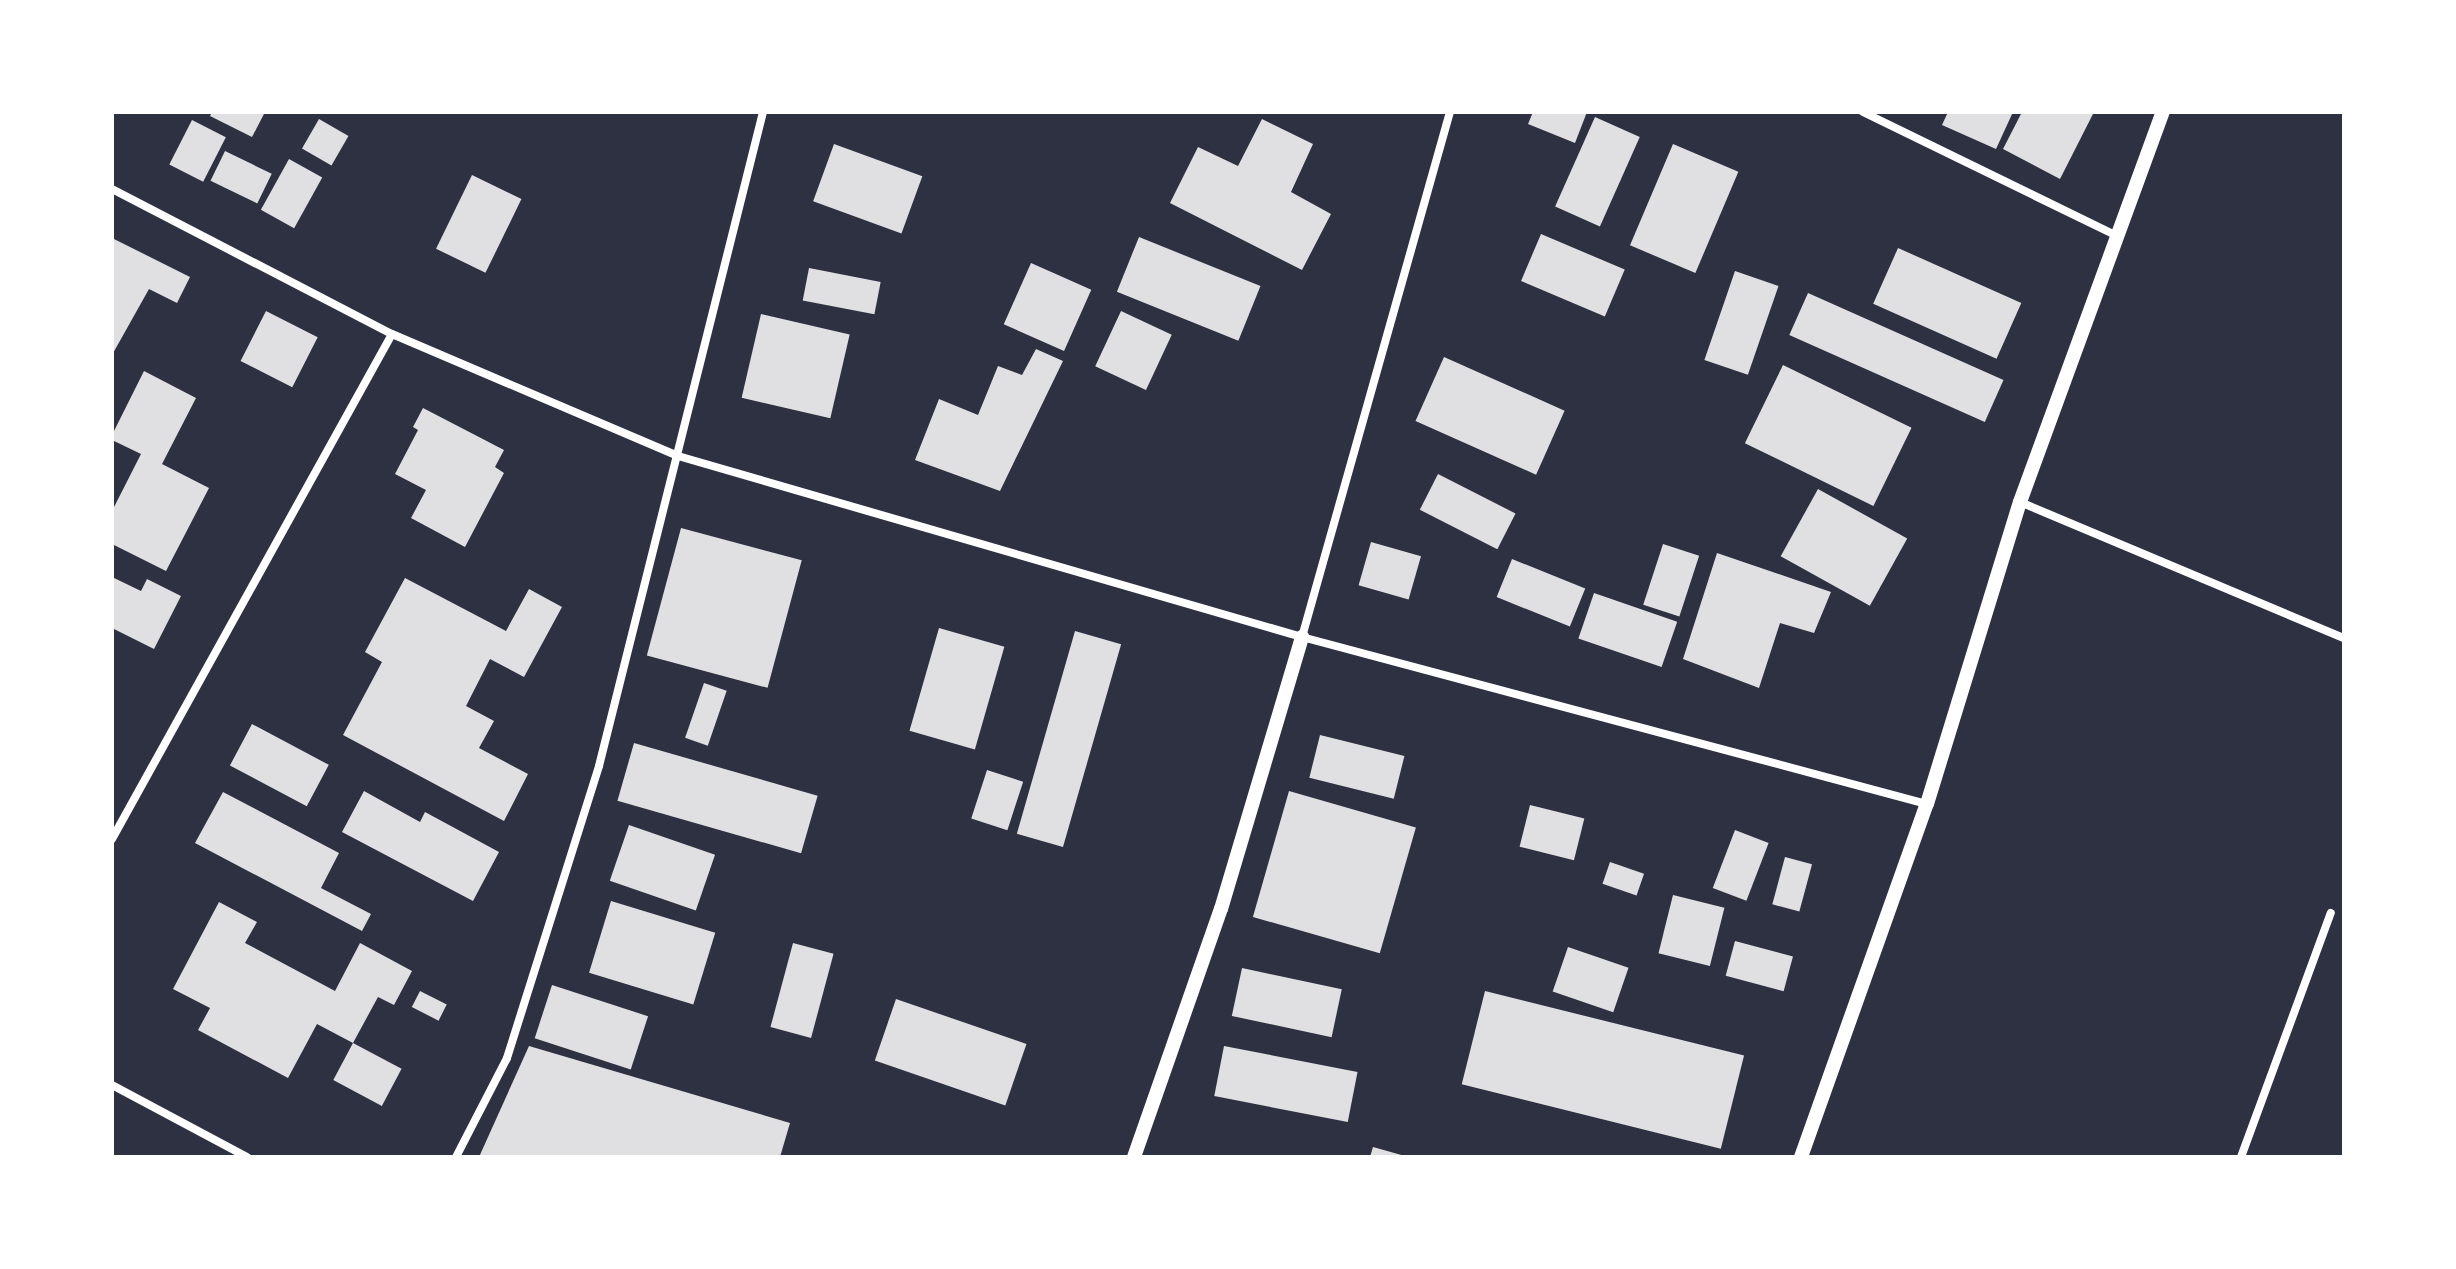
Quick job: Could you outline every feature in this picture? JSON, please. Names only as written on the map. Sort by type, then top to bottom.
[{"type":"street","points":[[456,1157],[507,1058],[576,839],[678,456],[763,112]]},
{"type":"street","points":[[1134,1157],[1221,909],[1302,637],[1450,112]]},
{"type":"street","points":[[1863,112],[2115,235]]},
{"type":"street","points":[[1801,1157],[1927,804],[2020,502],[2115,235],[2163,112]]},
{"type":"street","points":[[112,189],[392,334],[678,456],[1302,637],[1927,804]]},
{"type":"street","points":[[112,839],[392,334]]},
{"type":"street","points":[[2020,502],[2344,638]]},
{"type":"street","points":[[2241,1157],[2331,913]]},
{"type":"street","points":[[112,1085],[247,1157]]},
{"type":"building","points":[[212,112],[265,112],[252,137],[210,116]]},
{"type":"building","points":[[1533,112],[1587,112],[1575,143],[1528,124]]},
{"type":"building","points":[[1948,112],[2013,112],[1996,149],[1942,125]]},
{"type":"building","points":[[2022,112],[2094,112],[2060,179],[2003,149]]},
{"type":"building","points":[[1595,117],[1640,137],[1600,226],[1555,207]]},
{"type":"building","points":[[319,119],[348,136],[331,165],[302,148]]},
{"type":"building","points":[[1262,119],[1313,144],[1291,192],[1331,214],[1302,270],[1170,203],[1198,147],[1238,166]]},
{"type":"building","points":[[192,120],[226,137],[203,182],[169,165]]},
{"type":"building","points":[[834,144],[922,176],[901,233],[813,201]]},
{"type":"building","points":[[1673,144],[1738,172],[1695,273],[1630,245]]},
{"type":"building","points":[[225,151],[272,174],[257,203],[211,181]]},
{"type":"building","points":[[289,159],[322,177],[294,228],[261,210]]},
{"type":"building","points":[[472,175],[521,199],[485,273],[436,249]]},
{"type":"building","points":[[1541,234],[1625,270],[1605,317],[1521,281]]},
{"type":"building","points":[[1139,237],[1260,286],[1238,341],[1117,292]]},
{"type":"building","points":[[112,238],[190,277],[177,303],[149,289],[112,355]]},
{"type":"building","points":[[1898,248],[2021,303],[1997,359],[1873,304]]},
{"type":"building","points":[[1031,263],[1091,290],[1064,351],[1004,324]]},
{"type":"building","points":[[809,268],[881,282],[874,314],[803,300]]},
{"type":"building","points":[[1735,271],[1778,286],[1748,375],[1704,360]]},
{"type":"building","points":[[1808,293],[2003,380],[1985,422],[1789,335]]},
{"type":"building","points":[[266,311],[318,337],[292,387],[241,361]]},
{"type":"building","points":[[1121,311],[1172,335],[1146,390],[1095,366]]},
{"type":"building","points":[[761,314],[850,334],[830,418],[742,398]]},
{"type":"building","points":[[1036,349],[1063,361],[1000,491],[915,460],[939,399],[978,415],[998,366],[1022,375]]},
{"type":"building","points":[[1444,357],[1565,411],[1536,475],[1416,421]]},
{"type":"building","points":[[1783,365],[1912,428],[1873,506],[1745,443]]},
{"type":"building","points":[[144,371],[196,398],[162,464],[209,488],[166,571],[112,544],[112,511],[141,454],[112,440],[112,435]]},
{"type":"building","points":[[423,408],[504,450],[495,467],[504,473],[465,547],[411,518],[426,490],[395,474],[418,430],[413,427]]},
{"type":"building","points":[[1438,474],[1516,513],[1497,549],[1420,510]]},
{"type":"building","points":[[1818,489],[1907,538],[1870,606],[1781,556]]},
{"type":"building","points":[[681,528],[802,560],[768,688],[647,656]]},
{"type":"building","points":[[1371,542],[1421,556],[1409,600],[1359,585]]},
{"type":"building","points":[[1663,544],[1699,556],[1679,617],[1643,605]]},
{"type":"building","points":[[1717,553],[1831,592],[1814,633],[1780,623],[1759,688],[1683,659]]},
{"type":"building","points":[[1512,559],[1585,589],[1570,627],[1497,597]]},
{"type":"building","points":[[112,577],[141,591],[147,579],[181,596],[154,649],[112,628]]},
{"type":"building","points":[[405,578],[506,631],[529,589],[562,607],[524,677],[490,659],[466,706],[494,721],[479,748],[528,774],[504,821],[343,735],[382,662],[365,652]]},
{"type":"building","points":[[1594,593],[1677,622],[1662,667],[1578,638]]},
{"type":"building","points":[[939,628],[1004,647],[975,750],[910,731]]},
{"type":"building","points":[[1075,631],[1121,644],[1063,847],[1017,834]]},
{"type":"building","points":[[704,683],[727,691],[708,746],[685,738]]},
{"type":"building","points":[[252,724],[329,765],[307,806],[230,765]]},
{"type":"building","points":[[1320,735],[1404,756],[1394,799],[1309,778]]},
{"type":"building","points":[[634,743],[818,796],[801,853],[617,801]]},
{"type":"building","points":[[987,770],[1023,782],[1007,830],[971,819]]},
{"type":"building","points":[[364,791],[420,822],[425,812],[499,852],[473,901],[342,832]]},
{"type":"building","points":[[1289,791],[1416,827],[1380,953],[1253,917]]},
{"type":"building","points":[[223,792],[339,853],[321,888],[371,914],[362,931],[195,843]]},
{"type":"building","points":[[1530,805],[1584,819],[1574,860],[1520,847]]},
{"type":"building","points":[[629,825],[715,855],[696,910],[610,881]]},
{"type":"building","points":[[1735,830],[1769,843],[1746,901],[1713,888]]},
{"type":"building","points":[[1785,857],[1812,864],[1799,912],[1772,904]]},
{"type":"building","points":[[1610,862],[1644,874],[1637,895],[1603,884]]},
{"type":"building","points":[[1673,895],[1724,908],[1710,966],[1658,953]]},
{"type":"building","points":[[611,901],[715,933],[693,1005],[589,973]]},
{"type":"building","points":[[219,902],[257,922],[245,943],[335,991],[360,943],[412,971],[394,1005],[378,997],[353,1043],[317,1024],[288,1078],[198,1030],[210,1008],[173,989]]},
{"type":"building","points":[[1735,941],[1793,957],[1784,991],[1726,976]]},
{"type":"building","points":[[793,943],[834,954],[811,1038],[770,1027]]},
{"type":"building","points":[[1568,947],[1629,968],[1613,1012],[1553,991]]},
{"type":"building","points":[[1242,968],[1342,989],[1332,1037],[1232,1016]]},
{"type":"building","points":[[552,985],[648,1016],[631,1069],[535,1038]]},
{"type":"building","points":[[420,991],[447,1005],[439,1021],[412,1007]]},
{"type":"building","points":[[1485,991],[1744,1056],[1721,1149],[1462,1084]]},
{"type":"building","points":[[896,999],[1026,1044],[1005,1105],[875,1060]]},
{"type":"building","points":[[353,1043],[402,1069],[382,1106],[333,1080]]},
{"type":"building","points":[[529,1046],[790,1123],[780,1157],[479,1157]]},
{"type":"building","points":[[1224,1046],[1358,1072],[1348,1122],[1214,1096]]},
{"type":"building","points":[[1373,1147],[1405,1156],[1405,1157],[1370,1157]]}]
